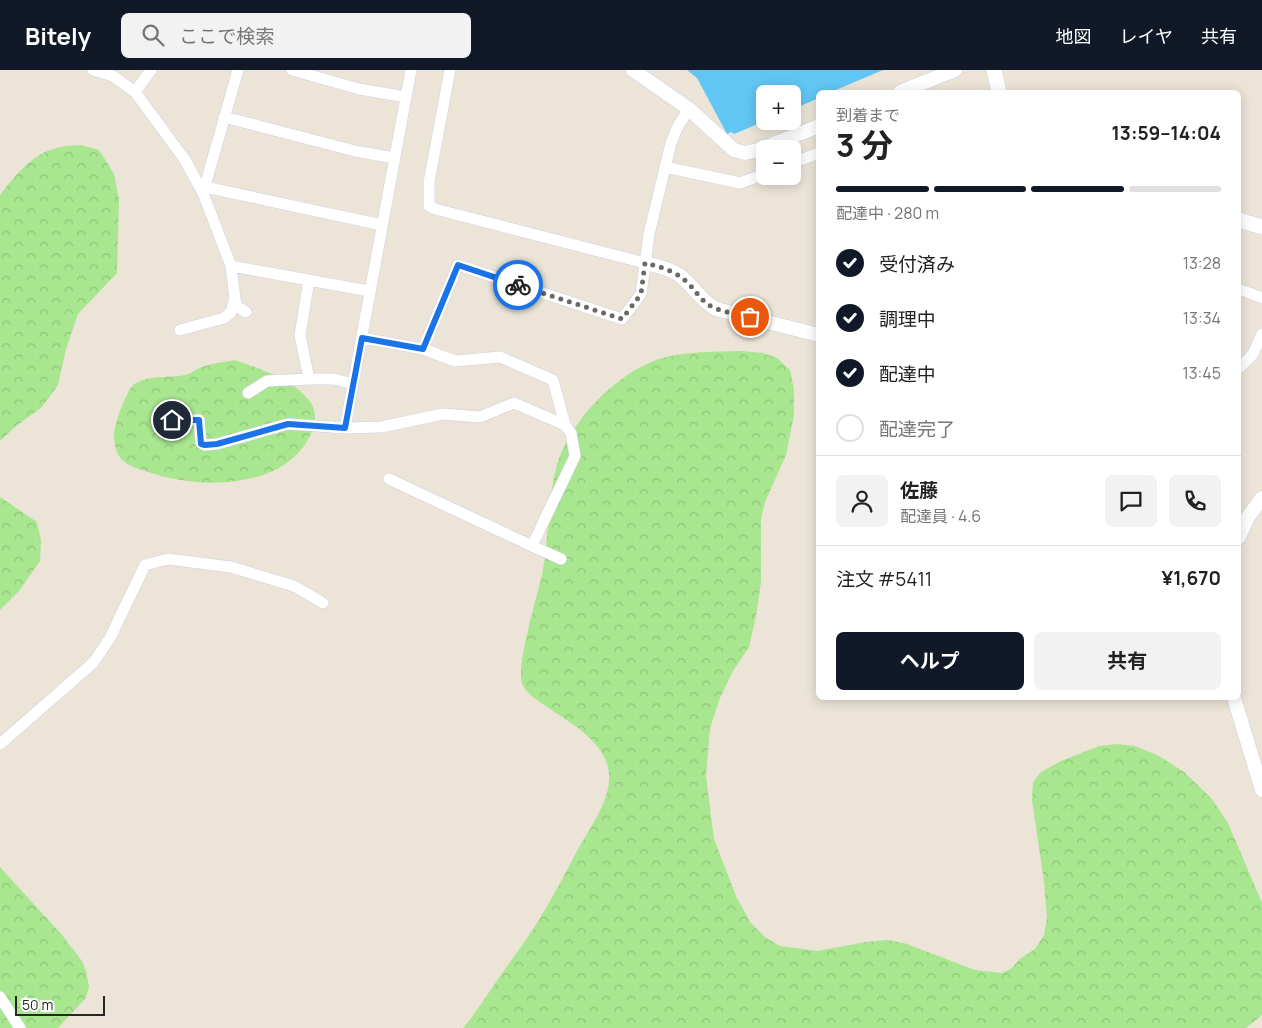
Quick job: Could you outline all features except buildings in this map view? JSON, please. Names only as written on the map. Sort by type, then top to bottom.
[{"type":"main road","points":[[994,70],[999,90]]},
{"type":"main road","points":[[1241,221],[1262,227]]},
{"type":"street","points":[[93,70],[113,76],[135,92],[185,160],[204,190],[231,266],[236,306],[246,312]]},
{"type":"street","points":[[135,92],[151,70]]},
{"type":"street","points":[[204,190],[238,70]]},
{"type":"street","points":[[292,70],[359,89],[406,97]]},
{"type":"street","points":[[345,428],[411,70]]},
{"type":"street","points":[[450,70],[429,182],[429,206],[645,263],[677,274],[708,305],[716,309],[816,334]]},
{"type":"street","points":[[633,70],[689,109],[724,143],[734,150],[744,153],[758,150],[816,127]]},
{"type":"street","points":[[905,90],[956,70]]},
{"type":"street","points":[[423,349],[458,265],[622,319],[641,294],[649,234],[671,143],[678,126],[689,109]]},
{"type":"street","points":[[224,117],[355,152],[394,158]]},
{"type":"street","points":[[801,160],[816,154]]},
{"type":"street","points":[[665,167],[740,183],[756,177]]},
{"type":"street","points":[[204,190],[382,225]]},
{"type":"street","points":[[231,266],[369,291]]},
{"type":"street","points":[[309,280],[300,335],[309,379]]},
{"type":"street","points":[[1241,290],[1262,298]]},
{"type":"street","points":[[180,330],[224,318],[231,312],[234,300]]},
{"type":"street","points":[[1241,366],[1253,354],[1262,334]]},
{"type":"street","points":[[362,338],[423,349],[455,361],[500,357],[552,380],[565,425],[571,433],[575,456],[532,546]]},
{"type":"street","points":[[248,393],[266,381],[334,379],[353,384]]},
{"type":"street","points":[[172,420],[199,420],[201,444],[205,445],[217,444],[288,424],[345,428],[381,427],[443,414],[480,417],[514,403],[565,425]]},
{"type":"street","points":[[389,479],[561,559]]},
{"type":"street","points":[[1241,533],[1248,517],[1262,498]]},
{"type":"street","points":[[0,744],[93,664],[110,638],[145,565],[168,559],[231,567],[294,586],[323,603]]},
{"type":"street","points":[[1235,700],[1262,790]]},
{"type":"street","points":[[0,998],[20,1028]]},
{"type":"green space","points":[[81,145],[99,150],[114,174],[119,200],[117,273],[78,314],[66,349],[58,385],[42,407],[16,426],[0,441],[0,195],[26,165],[42,154],[63,146]]},
{"type":"green space","points":[[741,351],[763,353],[777,358],[790,370],[794,390],[794,415],[786,455],[765,502],[761,519],[761,582],[749,647],[733,671],[720,698],[710,728],[706,776],[714,839],[736,896],[750,922],[766,938],[780,946],[817,951],[887,940],[904,943],[975,970],[1002,973],[1012,968],[1020,959],[1035,949],[1044,935],[1047,918],[1044,882],[1032,800],[1033,782],[1041,772],[1061,761],[1099,746],[1117,744],[1135,746],[1159,756],[1184,772],[1212,799],[1228,823],[1262,903],[1262,1015],[1246,1028],[463,1028],[543,914],[597,816],[608,789],[608,767],[596,744],[586,734],[532,696],[522,683],[524,647],[542,575],[553,482],[562,452],[571,434],[596,402],[611,387],[645,365],[662,358],[681,354]]},
{"type":"green space","points":[[235,360],[284,380],[308,399],[314,410],[314,427],[301,450],[285,464],[266,474],[244,480],[221,482],[175,479],[135,468],[122,460],[117,451],[114,434],[122,406],[129,391],[136,383],[154,378],[185,375],[206,366]]},
{"type":"green space","points":[[0,497],[37,522],[41,541],[40,561],[19,591],[0,610]]},
{"type":"green space","points":[[0,867],[62,935],[82,961],[86,971],[89,987],[85,999],[58,1028],[0,1028]]},
{"type":"water","points":[[687,70],[883,70],[836,90],[816,90],[816,99],[801,106],[801,85],[756,85],[756,125],[734,134],[731,132],[727,134],[697,78]]},
{"type":"way so far","points":[[518,285],[622,319],[641,294],[645,263],[677,274],[708,305],[716,309],[750,317]]},
{"type":"route","points":[[172,420],[199,420],[201,444],[205,445],[217,444],[288,424],[345,428],[362,338],[423,349],[458,265],[518,285]]}]
